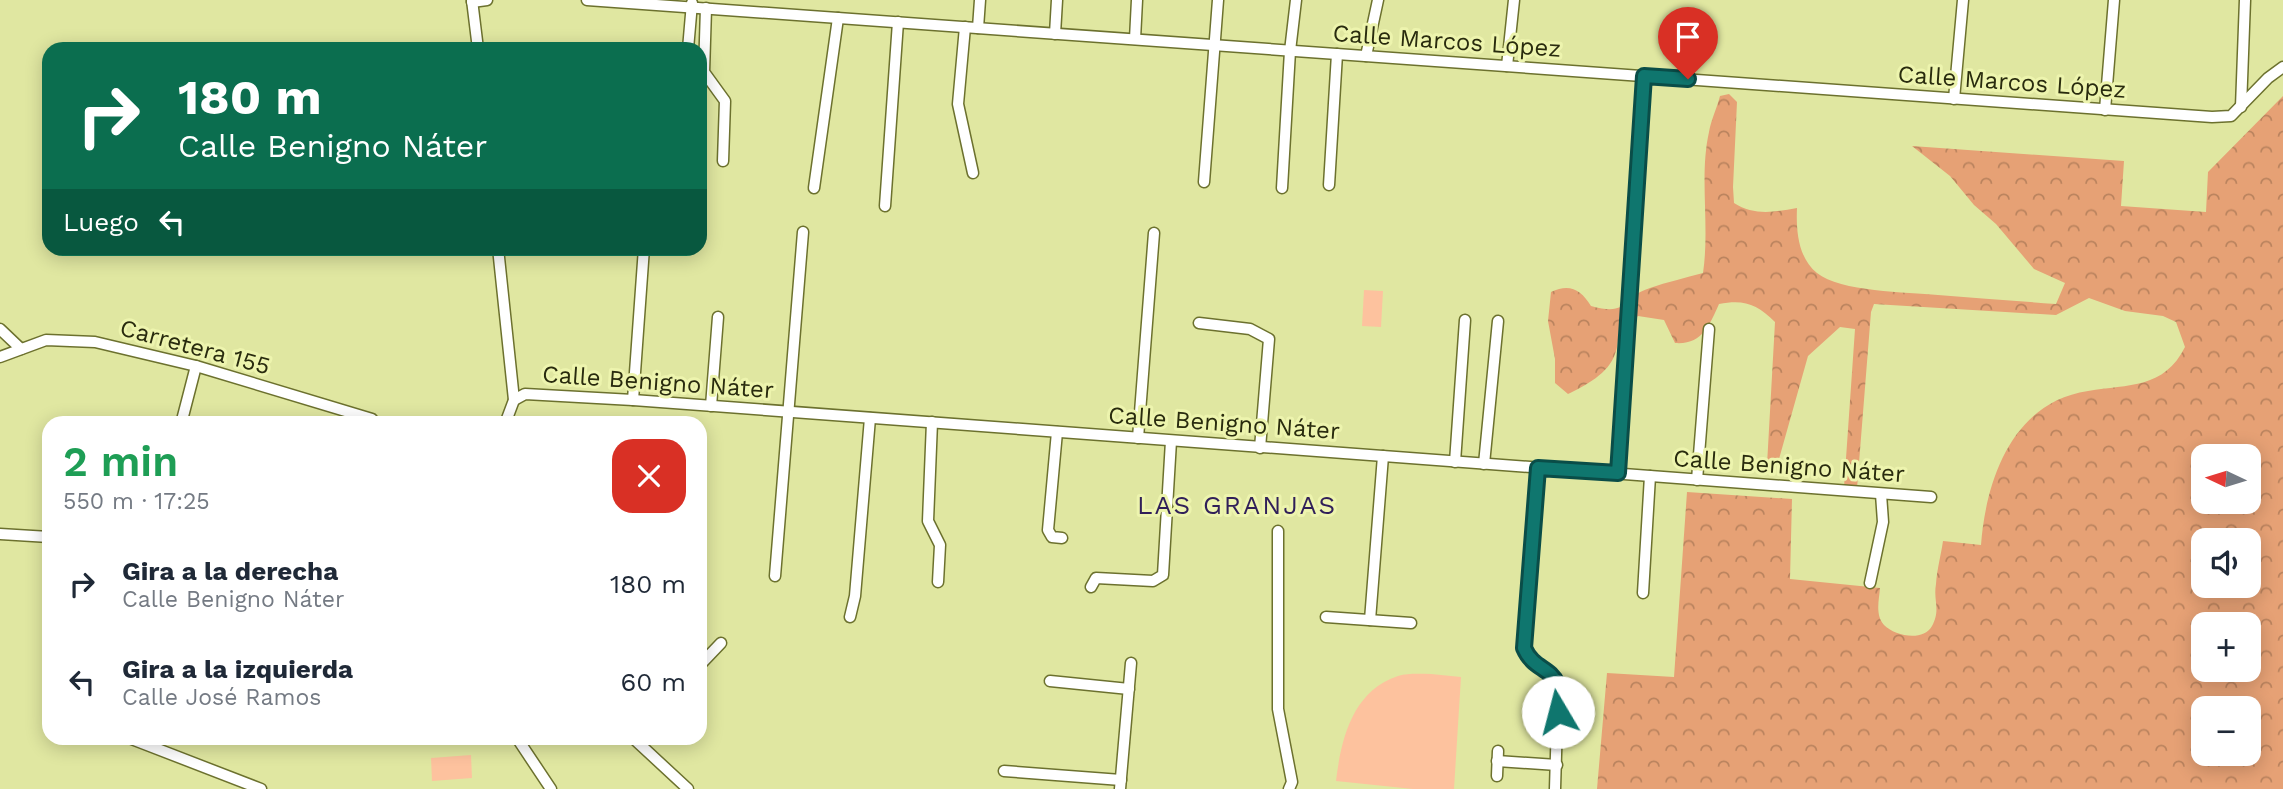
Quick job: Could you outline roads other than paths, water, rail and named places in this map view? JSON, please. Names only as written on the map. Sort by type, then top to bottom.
[{"type":"street","points":[[477,42],[472,1],[487,0]]},
{"type":"street","name":"Calle Marcos López","points":[[587,0],[692,4],[706,8],[838,18],[2212,117],[2231,116],[2268,78],[2283,67]]},
{"type":"street","points":[[978,28],[980,0]]},
{"type":"street","points":[[1055,34],[1057,0]]},
{"type":"street","points":[[1135,39],[1137,0]]},
{"type":"street","points":[[1204,182],[1218,0]]},
{"type":"street","points":[[1282,188],[1290,51],[1296,0]]},
{"type":"street","points":[[1366,56],[1378,0]]},
{"type":"street","points":[[1507,66],[1514,0]]},
{"type":"street","points":[[1954,99],[1963,0]]},
{"type":"street","points":[[2105,110],[2114,0]]},
{"type":"street","points":[[2241,107],[2245,0]]},
{"type":"street","points":[[689,42],[692,4]]},
{"type":"street","points":[[705,42],[706,8]]},
{"type":"street","points":[[814,188],[838,18]]},
{"type":"street","points":[[885,206],[898,22]]},
{"type":"street","points":[[965,27],[958,104],[973,173]]},
{"type":"street","points":[[1329,185],[1337,54]]},
{"type":"street","points":[[707,76],[725,101],[723,161]]},
{"type":"street","points":[[1618,473],[1644,76]]},
{"type":"street","points":[[775,576],[803,232]]},
{"type":"street","points":[[1139,438],[1154,233]]},
{"type":"street","points":[[499,256],[514,400],[508,416]]},
{"type":"street","points":[[633,400],[643,256]]},
{"type":"street","points":[[711,406],[718,317]]},
{"type":"street","points":[[1455,462],[1465,320]]},
{"type":"street","points":[[1484,464],[1498,321]]},
{"type":"street","points":[[1199,323],[1250,329],[1269,339],[1261,448]]},
{"type":"street","points":[[0,329],[21,349]]},
{"type":"street","points":[[1697,480],[1709,329]]},
{"type":"street","name":"Carretera 155","points":[[0,357],[46,340],[96,342],[196,366],[362,416]]},
{"type":"street","points":[[183,416],[196,366]]},
{"type":"street","name":"Calle Benigno Náter","points":[[514,400],[525,394],[633,400],[1931,497]]},
{"type":"street","points":[[850,617],[855,596],[870,418]]},
{"type":"street","points":[[932,422],[928,521],[940,545],[938,582]]},
{"type":"street","points":[[1057,432],[1048,530],[1052,537],[1062,538]]},
{"type":"street","points":[[1091,587],[1096,578],[1153,581],[1163,575],[1171,441]]},
{"type":"street","points":[[1370,620],[1383,456]]},
{"type":"street","points":[[1538,468],[1524,648],[1529,661],[1550,674],[1558,686],[1558,765],[1555,789]]},
{"type":"street","points":[[1643,593],[1650,476]]},
{"type":"street","points":[[1870,583],[1883,522],[1881,494]]},
{"type":"street","points":[[1278,531],[1278,709],[1292,782],[1289,789]]},
{"type":"street","points":[[0,534],[42,537]]},
{"type":"street","points":[[1326,617],[1411,623]]},
{"type":"street","points":[[707,658],[721,643]]},
{"type":"street","points":[[1004,771],[1120,785],[1131,663]]},
{"type":"street","points":[[1050,681],[1129,689]]},
{"type":"street","points":[[147,745],[261,789]]},
{"type":"street","points":[[522,745],[551,789]]},
{"type":"street","points":[[641,745],[688,789]]},
{"type":"street","points":[[1497,776],[1497,756],[1558,765]]},
{"type":"district","name":"LAS GRANJAS","points":[[1237,505]]}]
